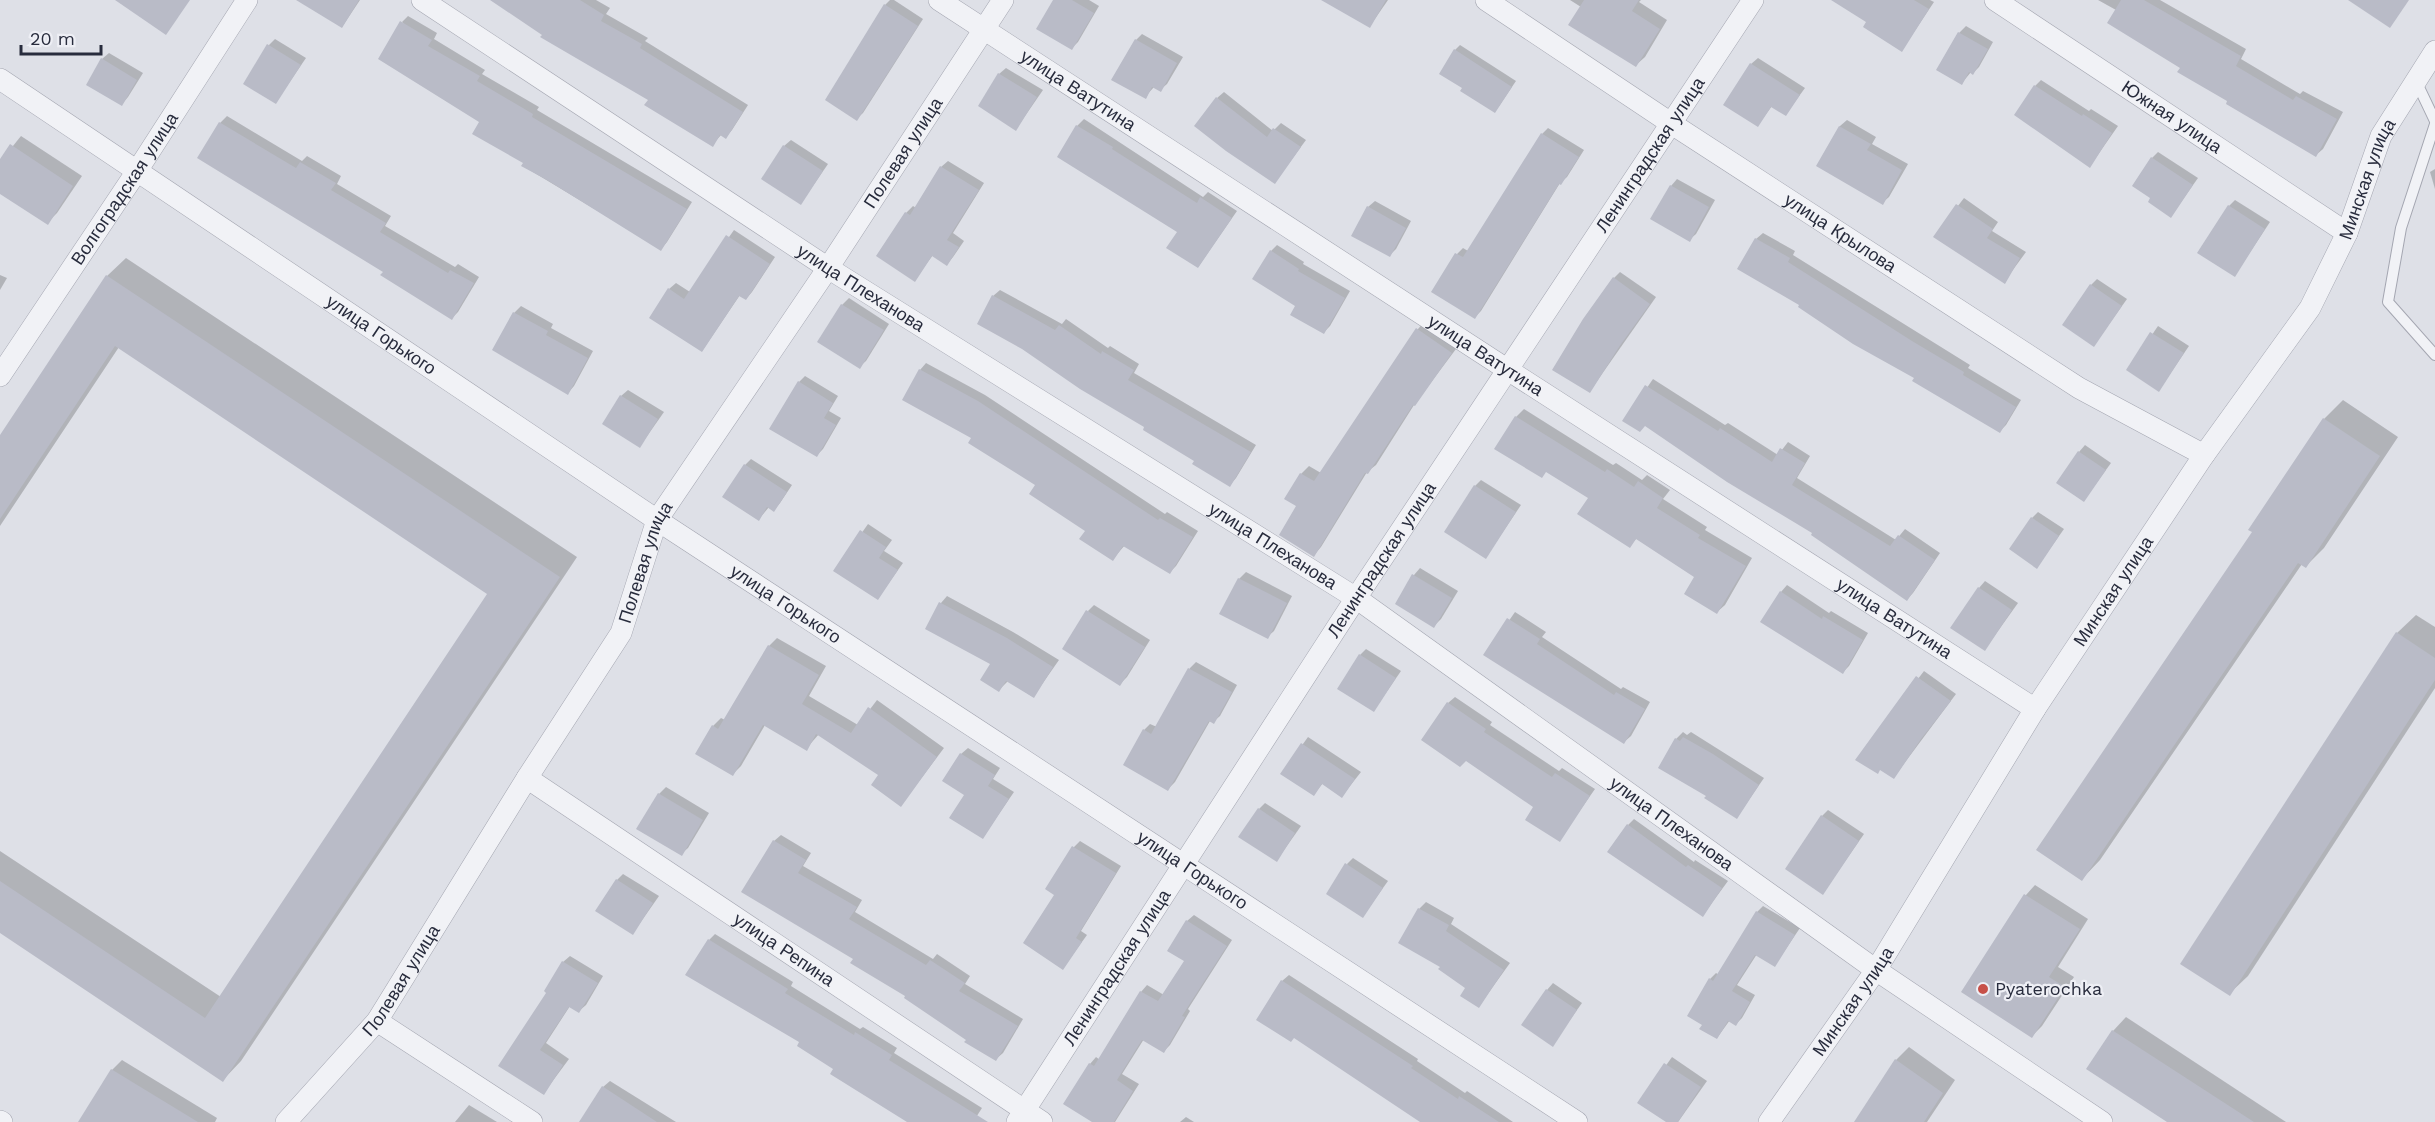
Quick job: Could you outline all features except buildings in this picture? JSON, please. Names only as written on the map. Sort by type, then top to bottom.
[{"type":"street","name":"Волгоградская улица","points":[[0,376],[138,171],[247,0]]},
{"type":"street","name":"улица Плеханова","points":[[422,0],[828,268],[1356,598],[1876,970],[2102,1122]]},
{"type":"street","name":"улица Ватутина","points":[[939,0],[2035,709]]},
{"type":"street","name":"Полевая улица","points":[[285,1122],[377,1020],[527,778],[621,633],[657,520],[828,268],[1004,0]]},
{"type":"street","name":"улица Крылова","points":[[1486,0],[1672,124],[2079,388],[2204,455]]},
{"type":"street","name":"Ленинградская улица","points":[[1028,1118],[1183,864],[1356,598],[1753,0]]},
{"type":"street","name":"Южная улица","points":[[1995,0],[2347,233]]},
{"type":"street","name":"Минская улица","points":[[1769,1122],[1876,970],[2035,709],[2204,455],[2310,308],[2347,233],[2381,136],[2435,51]]},
{"type":"street","name":"улица Горького","points":[[0,79],[657,520],[1577,1122]]},
{"type":"street","name":"улица Репина","points":[[527,778],[1028,1118]]},
{"type":"street","points":[[377,1020],[532,1122]]},
{"type":"lane","points":[[2416,81],[2435,122],[2402,228],[2388,302],[2435,355]]},
{"type":"place","name":"Pyaterochka","points":[[1983,989]]}]
